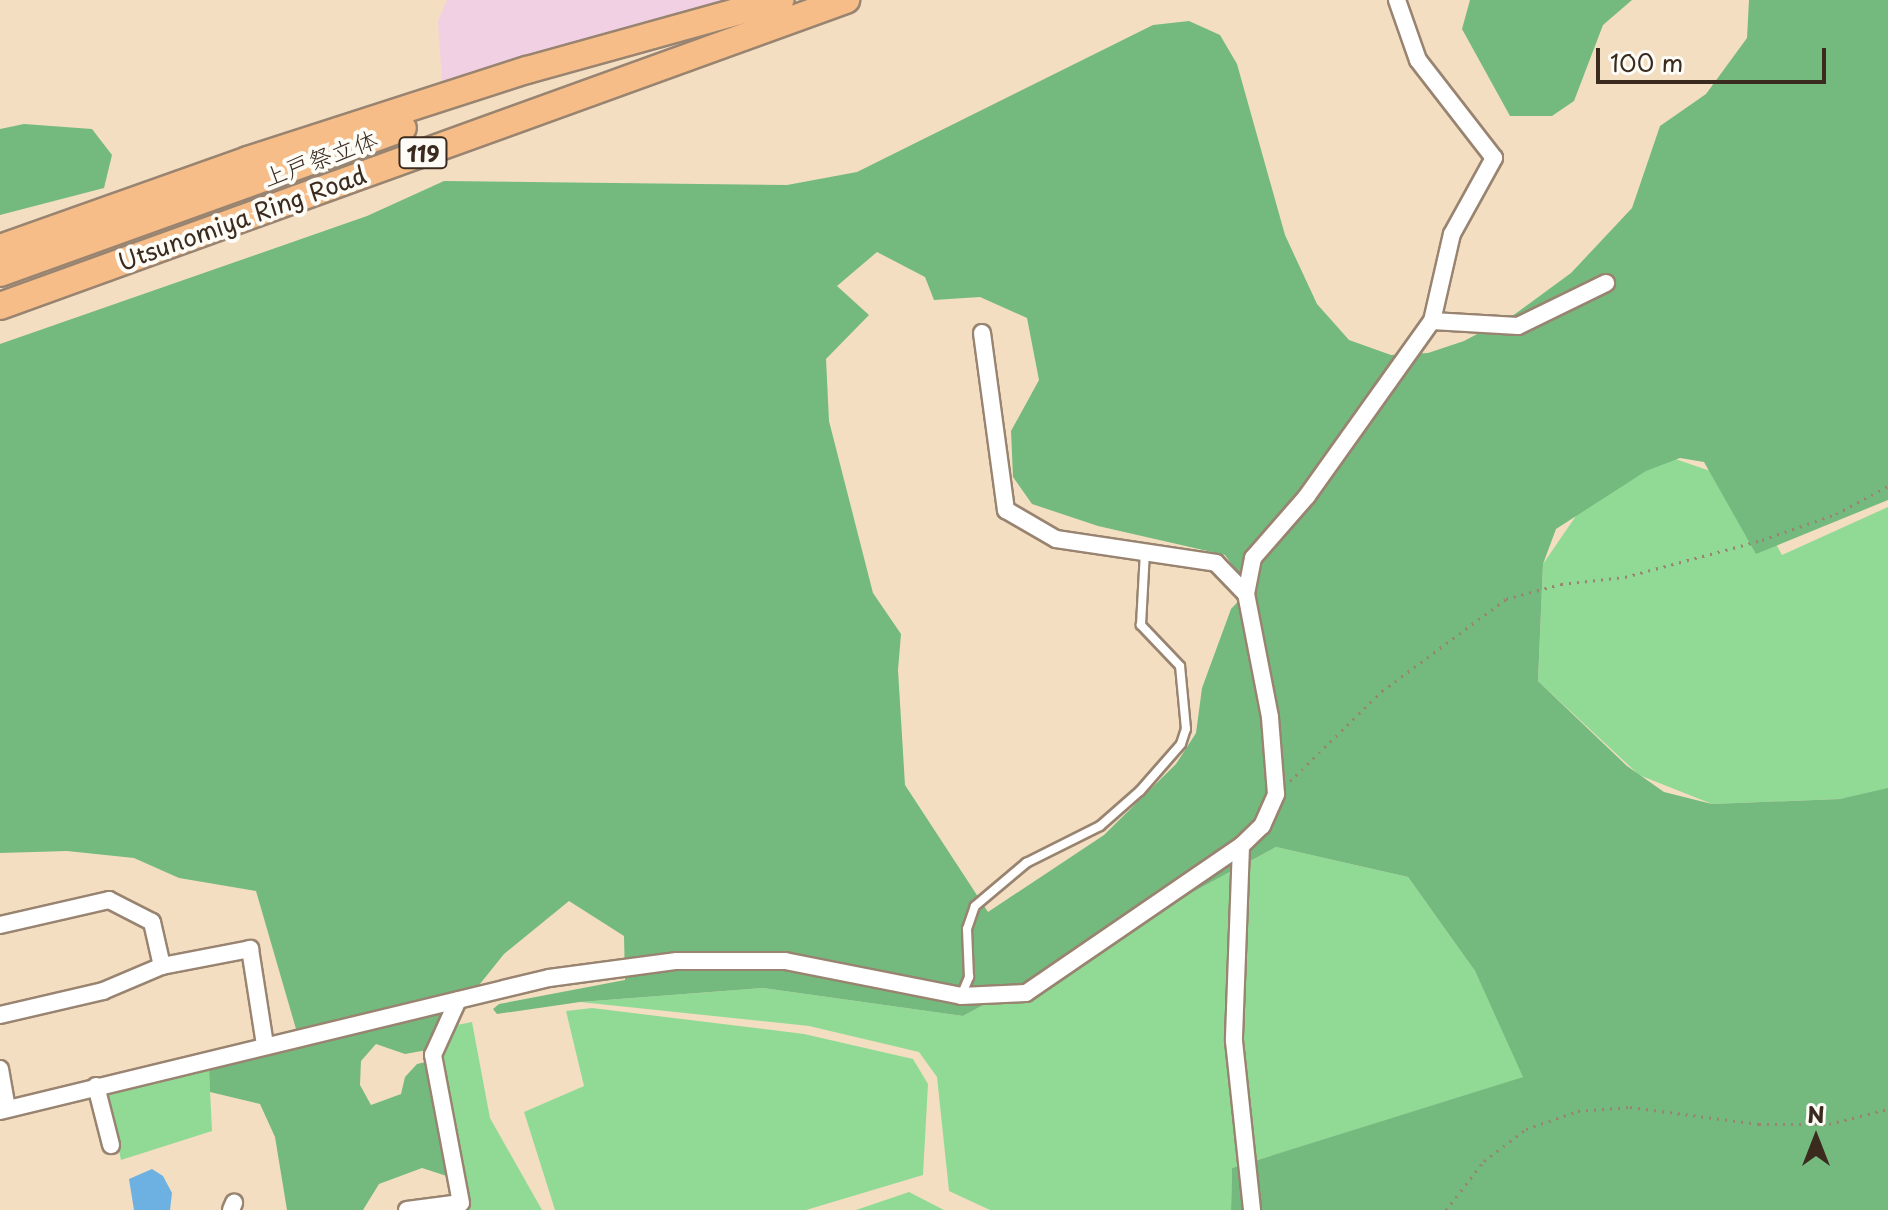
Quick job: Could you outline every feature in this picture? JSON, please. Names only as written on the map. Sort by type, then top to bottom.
[{"type":"highway","name":"Utsunomiya Ring Road","points":[[0,306],[731,30],[780,0]]},
{"type":"highway","name":"Utsunomiya Ring Road","points":[[0,248],[248,160],[527,70],[731,30],[846,0]]},
{"type":"highway","name":"上戸祭立体","points":[[0,273],[731,30]]},
{"type":"highway","name":"上戸祭立体","points":[[0,290],[731,30]]},
{"type":"street","points":[[0,1069],[4,1109],[549,978],[677,961],[785,961],[961,996],[1026,993],[1241,846],[1262,826],[1276,794],[1270,717],[1246,594],[1253,558],[1307,496],[1432,321],[1452,234],[1494,158],[1418,60],[1397,0]]},
{"type":"street","points":[[1432,321],[1518,326],[1606,283]]},
{"type":"street","points":[[982,333],[1006,510],[1056,539],[1216,563],[1246,594]]},
{"type":"street","points":[[1241,846],[1234,1041],[1252,1210]]},
{"type":"street","points":[[0,925],[109,900],[152,922],[162,966]]},
{"type":"street","points":[[0,1015],[103,991],[162,966],[250,949],[265,1045]]},
{"type":"street","points":[[407,1210],[461,1203],[433,1055],[458,1000]]},
{"type":"street","points":[[96,1086],[111,1145]]},
{"type":"lane","points":[[961,996],[969,977],[967,929],[975,906],[1026,863],[1100,826],[1140,791],[1181,744],[1186,729],[1180,666],[1141,625],[1145,552]]},
{"type":"path","points":[[1276,794],[1382,691],[1506,599],[1561,584],[1625,577],[1762,540],[1836,514],[1888,486]]},
{"type":"path","points":[[1446,1210],[1484,1161],[1526,1129],[1578,1111],[1630,1107],[1759,1124],[1829,1124],[1888,1109]]},
{"type":"shaded area","points":[[447,0],[730,0],[442,83],[438,21]]},
{"type":"green space","points":[[1470,0],[1632,0],[1603,25],[1574,101],[1552,116],[1510,116],[1462,29]]},
{"type":"green space","points":[[1749,0],[1888,0],[1888,500],[1756,554],[1704,462],[1680,458],[1646,471],[1556,529],[1543,564],[1538,681],[1627,766],[1664,792],[1712,804],[1840,799],[1888,788],[1888,1210],[1231,1210],[1232,1168],[1523,1077],[1475,971],[1408,877],[1276,847],[963,1016],[763,988],[580,1002],[497,1014],[493,1009],[499,1004],[625,980],[624,936],[569,901],[504,954],[427,1050],[405,1054],[376,1044],[361,1061],[360,1085],[371,1105],[401,1094],[405,1077],[417,1064],[434,1060],[456,1179],[422,1168],[379,1184],[363,1210],[287,1210],[275,1137],[260,1104],[210,1092],[209,1069],[296,1029],[256,891],[179,878],[134,858],[67,851],[0,853],[0,344],[367,216],[444,181],[787,185],[857,172],[1153,25],[1189,21],[1220,35],[1237,64],[1285,235],[1317,304],[1349,340],[1391,355],[1428,353],[1464,341],[1515,314],[1571,273],[1632,208],[1660,126],[1706,94],[1747,38]],"holes":[[[877,252],[925,277],[934,300],[980,297],[1027,318],[1039,380],[1011,431],[1013,477],[1032,504],[1098,526],[1225,555],[1250,589],[1231,609],[1202,688],[1196,733],[1176,764],[1104,835],[988,912],[905,785],[898,670],[901,634],[873,593],[829,421],[826,359],[869,315],[837,286]]]},
{"type":"green space","points":[[24,124],[92,129],[112,155],[104,188],[0,215],[0,129]]},
{"type":"green space","points":[[1661,454],[1742,482],[1782,555],[1888,507],[1888,792],[1840,799],[1712,804],[1639,775],[1538,681],[1543,564],[1580,510]]},
{"type":"green space","points":[[1276,847],[1408,877],[1475,971],[1524,1077],[1232,1168],[1231,1210],[990,1210],[949,1191],[937,1077],[919,1052],[809,1026],[580,1002],[763,988],[963,1016]]},
{"type":"green space","points":[[592,1008],[804,1034],[913,1059],[928,1084],[923,1175],[806,1210],[555,1210],[524,1112],[584,1086],[566,1011]]},
{"type":"green space","points":[[472,1022],[490,1118],[542,1210],[470,1210],[436,1062],[452,1026]]},
{"type":"green space","points":[[209,1069],[212,1131],[121,1160],[107,1097],[111,1092]]},
{"type":"green space","points":[[909,1192],[944,1210],[856,1210]]},
{"type":"water","points":[[152,1169],[163,1176],[172,1193],[170,1210],[134,1210],[129,1179]]}]
